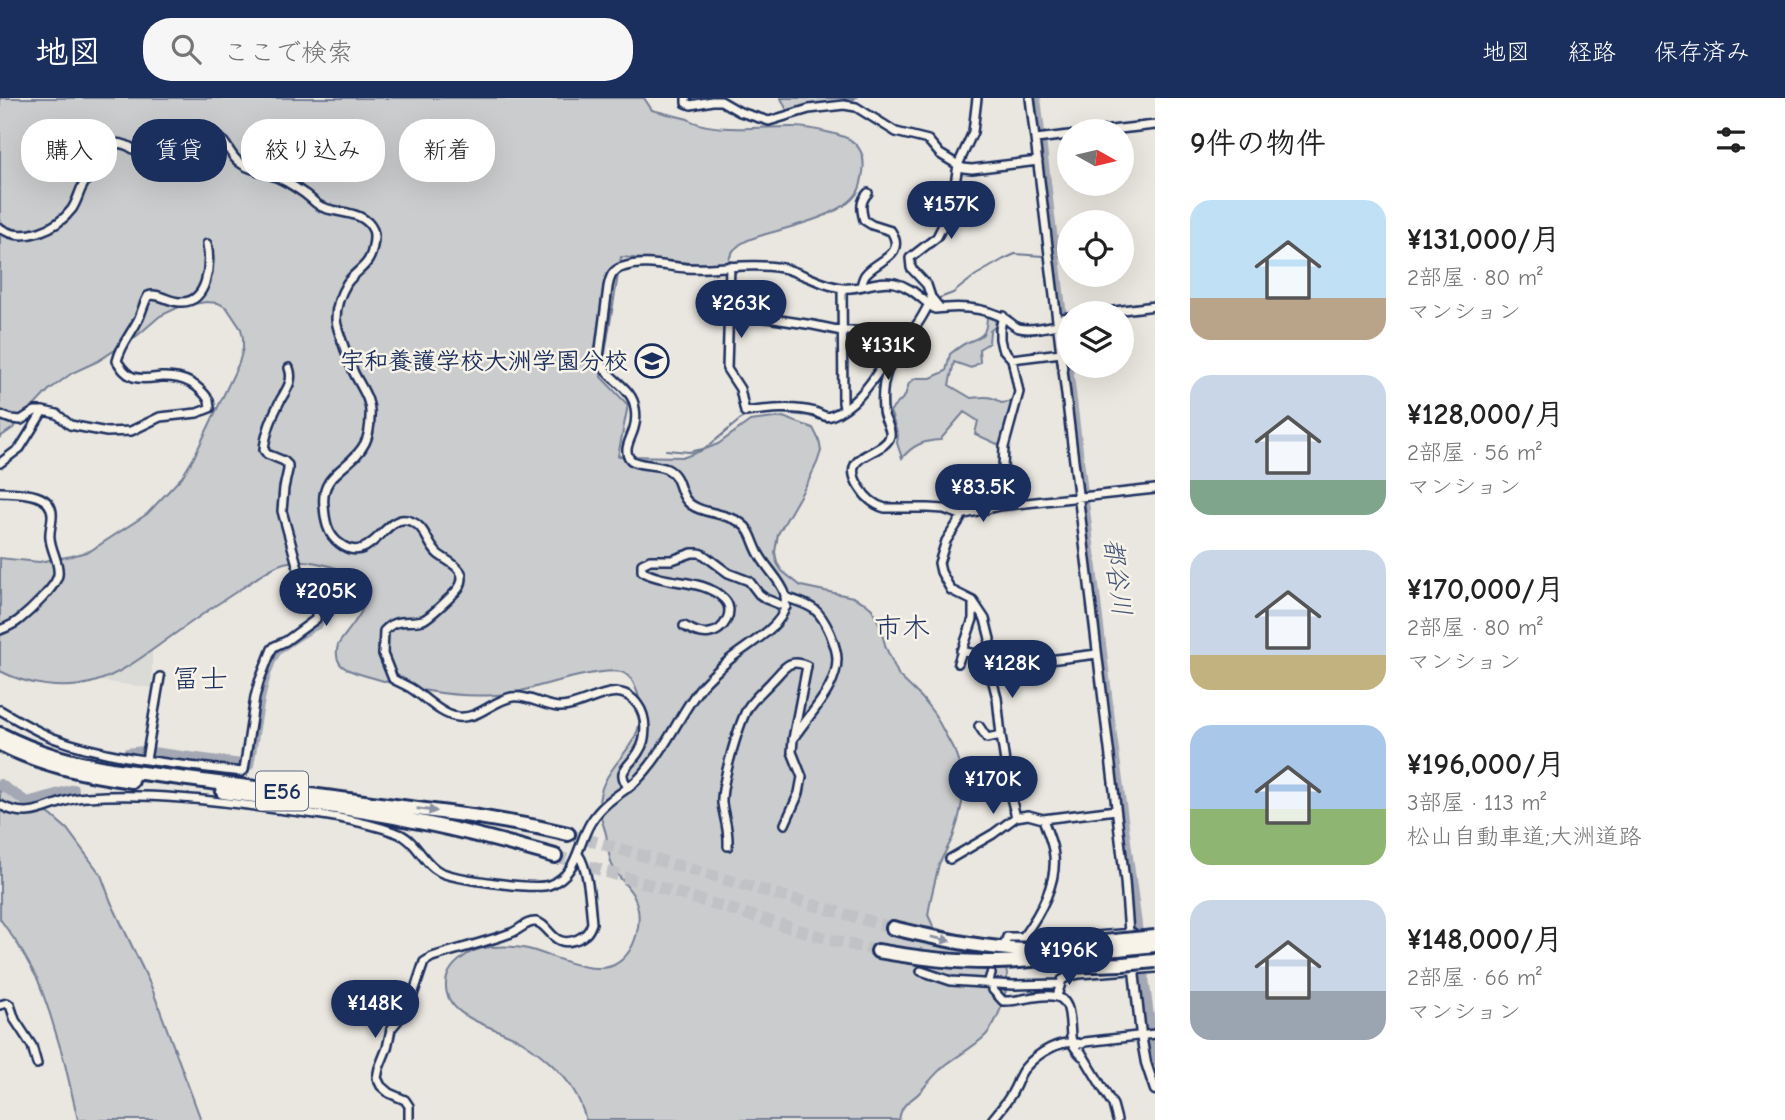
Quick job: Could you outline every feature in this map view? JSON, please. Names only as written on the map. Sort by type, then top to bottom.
[{"type":"highway","name":"E56","points":[[0,733],[55,757],[102,768],[467,816],[568,834]]},
{"type":"highway","name":"E56","points":[[0,744],[43,762],[81,773],[380,814],[555,856]]},
{"type":"highway","points":[[893,928],[950,941],[1123,964],[1155,961]]},
{"type":"highway","points":[[878,951],[995,966],[1155,937]]},
{"type":"highway","points":[[1063,955],[1155,945]]},
{"type":"street","points":[[686,98],[686,103],[691,105],[721,101],[740,112],[769,121],[809,109],[856,107],[895,132],[928,140],[940,154],[963,168],[1038,161]]},
{"type":"street","points":[[939,307],[931,297],[928,285],[911,268],[910,262],[913,254],[933,242],[951,206],[958,165],[973,132],[977,98]]},
{"type":"street","points":[[1030,98],[1039,139],[1038,161],[1058,301]]},
{"type":"street","points":[[1134,127],[1155,125]]},
{"type":"street","points":[[0,229],[25,235],[47,229],[74,206],[88,176],[111,144],[116,142],[129,146],[154,162],[167,163],[173,161],[194,136],[202,134],[217,136],[240,163],[287,182],[322,208],[345,212],[368,223],[374,237],[372,258],[348,282],[337,309],[336,322],[371,414],[367,440],[324,487],[328,529],[344,547],[360,549],[403,519],[420,527],[437,553],[459,569],[462,576],[461,586],[432,615],[423,620],[392,624],[384,631],[383,654],[393,679],[453,717],[472,716],[514,697],[562,707],[613,692],[625,694],[639,706],[645,732],[639,752],[623,772],[628,788]]},
{"type":"street","points":[[1039,139],[1057,137]]},
{"type":"street","points":[[861,286],[865,275],[890,257],[895,248],[895,237],[891,231],[872,225],[864,219],[863,198],[868,193]]},
{"type":"street","points":[[0,415],[20,420],[35,411],[43,411],[57,414],[69,425],[107,432],[131,431],[160,417],[197,414],[209,408],[209,400],[196,385],[170,377],[132,377],[117,361],[148,296],[156,294],[180,303],[188,302],[194,299],[204,286],[208,276],[207,244]]},
{"type":"street","points":[[0,805],[30,813],[75,797],[190,798],[326,815],[401,834],[430,864],[453,876],[529,887],[548,886],[560,880],[572,868],[592,821],[608,801],[628,788],[653,762],[702,686],[729,660],[773,626],[786,607],[784,591],[756,550],[750,532],[742,523],[694,507],[687,502],[679,481],[668,470],[630,459],[627,453],[634,429],[635,404],[630,394],[606,372],[599,356],[608,287],[615,270],[625,266],[660,264],[686,268],[758,266],[786,269],[842,288],[881,282],[894,283],[920,295],[935,309],[966,307],[1003,316],[1019,328],[1030,328],[1057,320]]},
{"type":"street","points":[[730,267],[727,369],[740,389],[745,412],[790,409],[831,415],[861,395],[900,338],[918,325],[929,304]]},
{"type":"street","points":[[842,288],[844,407]]},
{"type":"street","points":[[1134,309],[1155,306]]},
{"type":"street","points":[[727,312],[842,331],[911,331]]},
{"type":"street","points":[[999,506],[1004,447],[1019,393],[1012,359],[1002,348],[1000,339],[1003,316]]},
{"type":"street","points":[[894,348],[895,357],[885,379],[883,402],[890,436],[887,442],[860,459],[854,465],[853,472],[860,490],[879,506],[944,509],[961,515],[999,506],[1155,489]]},
{"type":"street","points":[[1012,359],[1057,353]]},
{"type":"street","points":[[0,710],[53,738],[127,757],[241,772],[244,770],[255,697],[272,649],[316,618],[316,604],[303,586],[282,511],[288,465],[264,450],[275,413],[289,384],[289,368]]},
{"type":"street","points":[[1065,378],[1082,498],[1097,654],[1104,677],[1129,933],[1146,1063],[1155,1090]]},
{"type":"street","points":[[0,463],[20,448],[43,411]]},
{"type":"street","points":[[0,492],[39,496],[48,503],[52,518],[50,539],[58,576],[55,584],[20,619],[0,630]]},
{"type":"street","points":[[961,515],[946,541],[939,564],[940,572],[951,590],[973,601],[988,627],[988,666],[997,698],[1009,790],[1016,817]]},
{"type":"street","points":[[684,626],[695,632],[715,632],[728,618],[727,601],[714,591],[694,583],[650,575],[642,571],[642,564],[645,562],[672,560],[699,553],[728,573],[748,581],[766,599],[786,607]]},
{"type":"street","points":[[785,597],[799,600],[817,611],[832,638],[838,662],[825,695],[793,739]]},
{"type":"street","points":[[957,663],[973,619],[973,601]]},
{"type":"street","points":[[961,650],[976,654],[988,666]]},
{"type":"street","points":[[988,666],[1097,654]]},
{"type":"street","points":[[728,846],[729,832],[722,802],[723,793],[726,774],[744,717],[748,707],[789,663],[799,662],[807,666],[792,752],[802,777],[799,793],[785,824]]},
{"type":"street","points":[[146,760],[160,677]]},
{"type":"street","points":[[979,726],[987,738],[1001,735]]},
{"type":"street","points":[[122,764],[127,757]]},
{"type":"street","points":[[98,796],[109,789]]},
{"type":"street","points":[[950,859],[1016,817],[1028,815],[1043,819],[1116,810]]},
{"type":"street","points":[[1023,937],[1043,905],[1053,874],[1055,859],[1043,819]]},
{"type":"street","points":[[408,1120],[409,1106],[405,1100],[389,1093],[377,1079],[391,1029],[408,1007],[424,962],[432,957],[514,932],[533,922],[541,924],[551,936],[562,941],[572,942],[583,937],[590,931],[592,923],[585,869],[578,854]]},
{"type":"street","points":[[1005,943],[1007,937],[1070,938],[1155,931]]},
{"type":"street","points":[[1057,996],[1062,980],[1069,976],[1155,968]]},
{"type":"street","points":[[921,971],[951,981],[1060,984]]},
{"type":"street","points":[[991,974],[990,984],[1003,1002],[1049,995],[1064,1000],[1069,1010],[1072,1042],[1113,1105],[1117,1120]]},
{"type":"street","points":[[0,1004],[10,1005],[15,1020],[32,1046],[37,1064]]},
{"type":"street","points":[[992,1120],[1007,1101],[1023,1069],[1053,1047],[1072,1042],[1082,1044],[1155,1034]]},
{"type":"street","points":[[1082,1044],[1082,1056]]},
{"type":"shaded area","points":[[0,98],[644,98],[652,110],[698,124],[724,128],[803,128],[848,139],[858,148],[864,165],[857,193],[837,210],[743,242],[730,255],[727,266],[621,257],[601,377],[628,405],[618,456],[685,457],[718,444],[750,421],[783,417],[813,428],[821,451],[808,482],[778,534],[775,552],[777,563],[782,571],[801,586],[853,597],[872,609],[899,676],[935,715],[955,752],[960,766],[962,803],[953,837],[939,864],[928,915],[934,928],[988,942],[1005,965],[1007,985],[991,1029],[977,1043],[939,1070],[904,1106],[899,1120],[586,1120],[580,1101],[570,1084],[543,1056],[521,1041],[463,1014],[448,996],[446,984],[447,976],[459,960],[468,953],[491,947],[519,947],[594,968],[614,965],[628,952],[637,934],[637,904],[612,865],[599,809],[600,794],[605,781],[635,737],[639,724],[638,694],[632,680],[624,673],[604,672],[503,694],[464,695],[425,690],[355,673],[341,665],[337,650],[363,608],[366,592],[363,585],[340,569],[297,561],[278,565],[268,571],[136,661],[105,678],[70,686],[22,680],[0,671],[0,558],[39,562],[90,551],[147,514],[182,477],[193,459],[239,363],[243,348],[241,329],[227,308],[218,303],[181,306],[160,316],[138,335],[98,361],[72,373],[49,390],[13,428],[0,437]]},
{"type":"shaded area","points":[[781,98],[855,98],[844,105],[789,115]]},
{"type":"shaded area","points":[[987,317],[995,320],[996,326],[990,331],[989,343],[979,349],[980,362],[971,368],[954,362],[949,385],[971,398],[991,398],[1001,403],[1017,401],[1004,447],[975,434],[978,421],[964,412],[940,440],[919,444],[902,458],[890,411],[905,396],[909,383],[916,378],[931,378],[946,371],[950,354],[982,335],[986,329]]},
{"type":"shaded area","points":[[152,644],[152,688],[71,677]]},
{"type":"shaded area","points":[[0,784],[34,803],[67,829],[101,875],[151,986],[201,1120],[78,1120],[64,1060],[38,980],[0,919]]},
{"type":"waterway","name":"都谷川","points":[[1036,98],[1111,728],[1155,1061]]},
{"type":"waterway","points":[[937,299],[953,293],[976,275],[1015,254],[1043,256]]},
{"type":"waterway","points":[[900,343],[915,332]]},
{"type":"waterway","points":[[773,412],[809,416],[827,422],[836,418]]},
{"type":"waterway","points":[[666,450],[689,452],[703,449],[742,418],[754,414]]},
{"type":"waterway","points":[[152,752],[249,765],[262,689],[271,660],[280,648],[318,624]]},
{"type":"waterway","points":[[127,753],[143,751]]},
{"type":"waterway","points":[[0,784],[27,802],[74,789]]},
{"type":"waterway","points":[[26,810],[27,802]]},
{"type":"tunnel","points":[[568,834],[893,928]]},
{"type":"tunnel","points":[[555,856],[832,940],[878,951]]},
{"type":"place","name":"宇和養護学校大洲学園分校","points":[[652,361]]},
{"type":"district","name":"市木","points":[[902,627]]},
{"type":"district","name":"冨士","points":[[200,678]]}]
